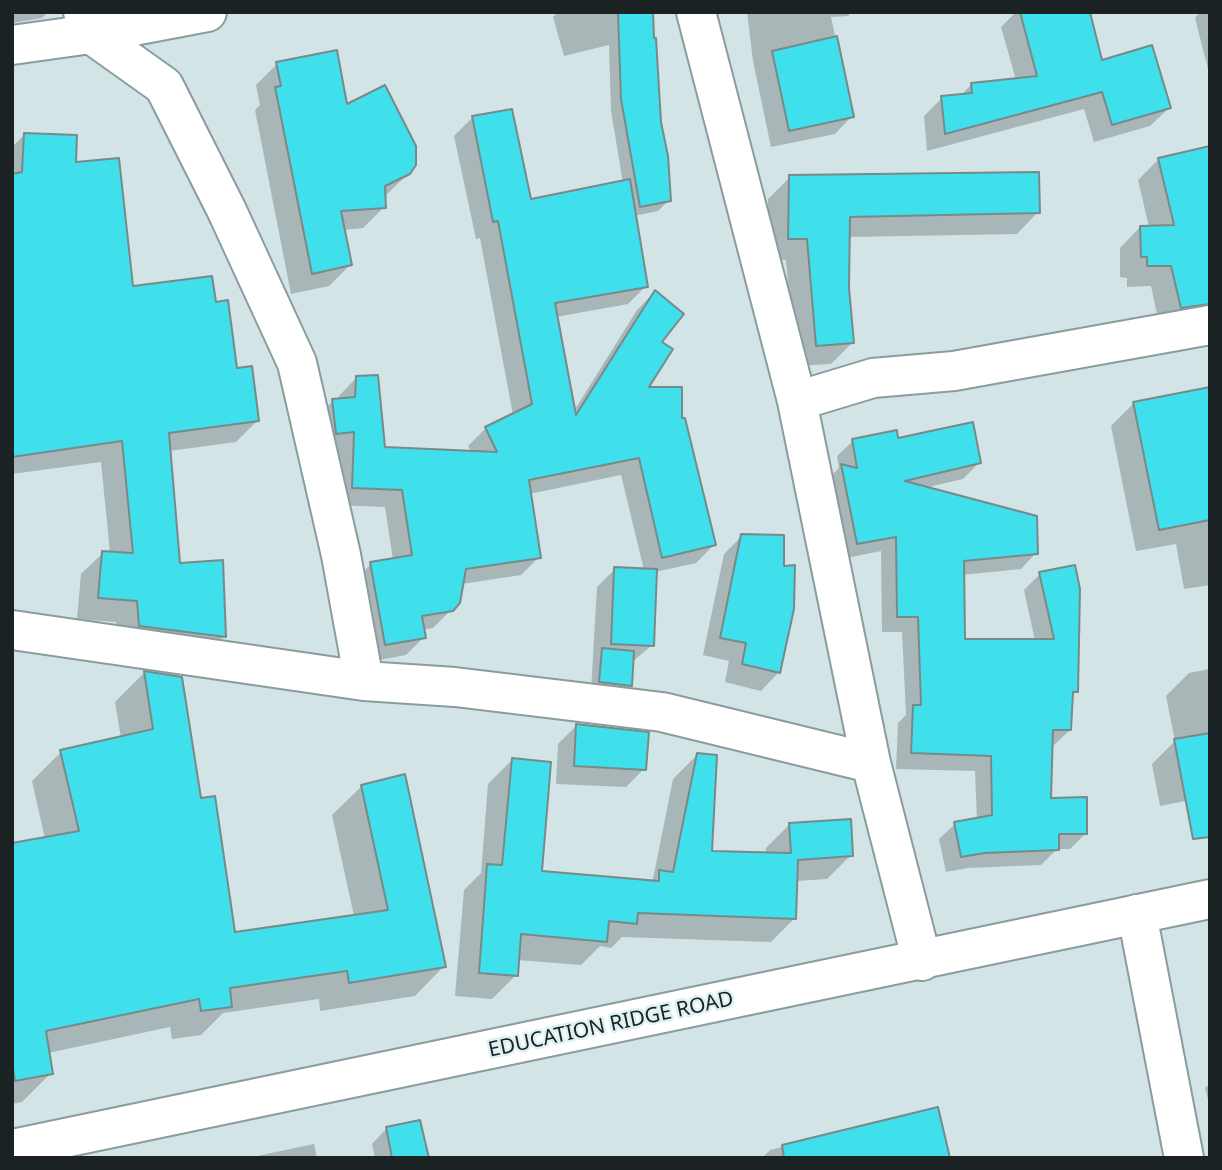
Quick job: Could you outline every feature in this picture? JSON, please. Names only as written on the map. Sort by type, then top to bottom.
[{"type":"street","points":[[12,45],[87,23],[206,12]]},
{"type":"street","points":[[696,12],[797,401],[871,763],[922,961]]},
{"type":"street","points":[[87,23],[164,86],[227,211],[297,363],[341,555],[365,681]]},
{"type":"street","points":[[797,401],[873,378],[954,371],[1210,325]]},
{"type":"street","points":[[12,630],[365,681],[455,687],[662,712],[871,763]]},
{"type":"street","name":"EDUCATION RIDGE ROAD","points":[[12,1149],[1210,899]]},
{"type":"street","points":[[1138,914],[1184,1158]]},
{"type":"building","points":[[618,12],[653,12],[661,122],[668,156],[671,201],[640,207],[621,99]]},
{"type":"building","points":[[1020,12],[1090,12],[1102,60],[1152,45],[1171,108],[1112,125],[1102,92],[945,134],[941,96],[972,93],[971,83],[1037,76]]},
{"type":"building","points":[[837,36],[854,117],[789,131],[772,51]]},
{"type":"building","points":[[337,50],[347,104],[385,85],[416,146],[416,165],[410,174],[385,186],[386,208],[341,211],[352,265],[312,274],[275,87],[281,86],[276,62]]},
{"type":"building","points":[[512,109],[531,199],[630,179],[648,287],[555,303],[576,415],[655,290],[684,314],[662,342],[673,349],[649,387],[682,387],[682,418],[685,418],[716,545],[662,558],[639,458],[529,480],[541,558],[466,569],[460,603],[453,611],[422,616],[426,638],[385,645],[370,562],[412,555],[402,490],[352,488],[354,432],[336,434],[332,399],[355,397],[356,376],[378,375],[385,447],[497,452],[485,427],[532,404],[498,221],[493,222],[472,116]]},
{"type":"building","points":[[24,133],[77,135],[76,162],[119,158],[133,286],[212,276],[216,302],[228,300],[237,368],[252,366],[259,421],[169,433],[180,563],[223,560],[226,637],[139,626],[137,601],[98,598],[102,551],[133,553],[122,441],[12,457],[12,174],[22,172]]},
{"type":"building","points":[[1210,146],[1210,304],[1181,308],[1171,266],[1147,266],[1147,257],[1141,257],[1140,226],[1174,225],[1158,158]]},
{"type":"building","points":[[1039,172],[1040,213],[850,217],[849,288],[854,343],[816,346],[807,239],[788,239],[789,175]]},
{"type":"building","points":[[1210,387],[1210,520],[1159,530],[1133,402]]},
{"type":"building","points":[[973,422],[981,463],[905,481],[1037,516],[1038,554],[964,561],[965,639],[1054,639],[1039,572],[1075,565],[1080,589],[1078,692],[1073,692],[1071,730],[1053,730],[1051,798],[1087,797],[1087,834],[1059,834],[1059,850],[985,853],[961,857],[954,822],[992,815],[991,756],[911,753],[913,705],[921,705],[918,617],[897,617],[896,537],[857,544],[841,464],[857,468],[852,439],[897,430],[898,438]]},
{"type":"building","points":[[741,534],[784,535],[784,566],[795,565],[794,609],[780,673],[742,664],[746,643],[720,638]]},
{"type":"building","points":[[614,567],[657,569],[654,646],[611,644]]},
{"type":"building","points":[[602,648],[634,651],[632,686],[599,682]]},
{"type":"building","points":[[144,671],[182,677],[201,798],[215,796],[235,932],[388,910],[361,785],[405,774],[446,967],[349,983],[347,971],[230,988],[232,1007],[201,1011],[199,999],[46,1031],[53,1074],[15,1081],[12,1063],[12,843],[79,831],[60,750],[153,729]]},
{"type":"building","points":[[576,724],[649,732],[646,770],[574,766]]},
{"type":"building","points":[[1210,733],[1210,837],[1193,839],[1174,739]]},
{"type":"building","points":[[697,753],[717,755],[712,851],[791,853],[789,823],[851,819],[853,856],[798,860],[796,919],[638,913],[637,924],[609,921],[607,942],[521,934],[518,976],[479,973],[487,864],[502,865],[512,758],[551,762],[542,871],[659,881],[659,870],[673,872]]},
{"type":"building","points":[[938,1107],[950,1158],[784,1158],[782,1145]]},
{"type":"building","points":[[420,1120],[429,1158],[392,1158],[386,1127]]}]
